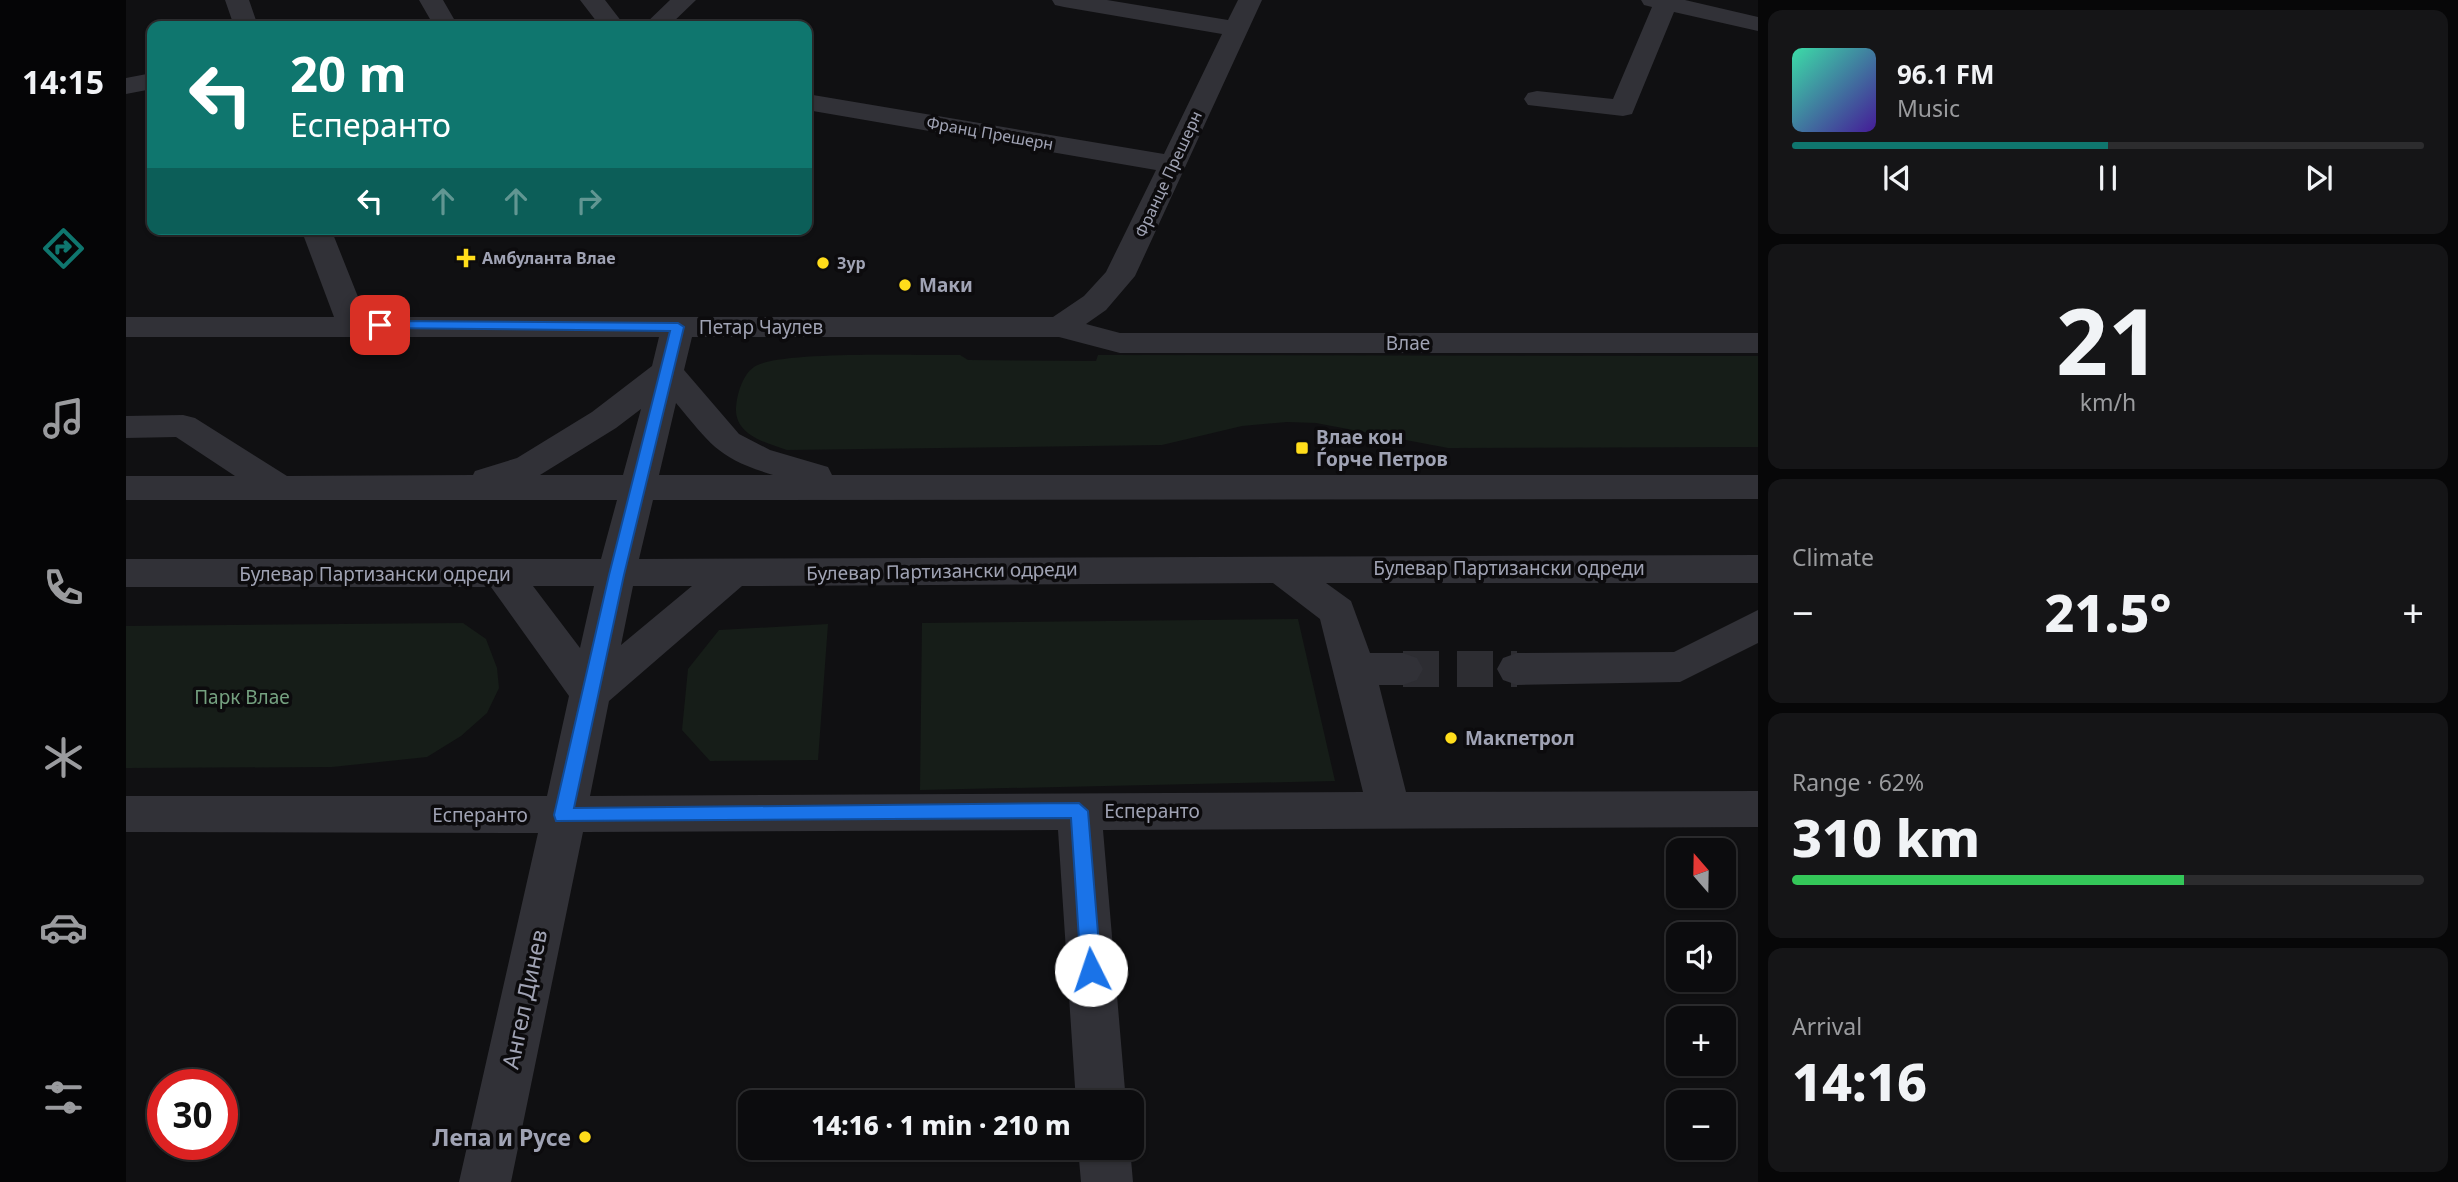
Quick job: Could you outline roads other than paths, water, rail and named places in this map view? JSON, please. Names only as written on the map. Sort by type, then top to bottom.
[{"type":"street","points":[[237,0],[244,21]]},
{"type":"street","points":[[431,0],[443,21]]},
{"type":"street","points":[[592,0],[609,21]]},
{"type":"street","points":[[661,21],[684,0]]},
{"type":"street","points":[[1064,0],[1237,29]]},
{"type":"street","name":"Францe Прешерн","points":[[1060,327],[1095,303],[1120,276],[1250,0]]},
{"type":"street","points":[[1537,99],[1623,108],[1659,1],[1758,24]]},
{"type":"street","points":[[126,86],[147,82]]},
{"type":"street","name":"Франц Прешерн","points":[[812,103],[1173,164]]},
{"type":"street","points":[[318,235],[354,325]]},
{"type":"street","name":"Петар Чаулев","points":[[126,327],[1060,327]]},
{"type":"street","name":"Ангел Динев","points":[[485,1182],[590,694],[678,327]]},
{"type":"street","name":"Влае","points":[[1060,327],[1121,342],[1758,343]]},
{"type":"street","points":[[460,490],[530,466],[604,420],[667,371],[727,442],[784,467],[858,487]]},
{"type":"street","points":[[126,426],[183,426],[282,489]]},
{"type":"street","points":[[126,488],[460,490],[1758,487]]},
{"type":"street","points":[[1279,568],[1337,611],[1389,810]]},
{"type":"street","name":"Булевар Партизански одреди","points":[[126,573],[617,575],[1279,568],[1758,569]]},
{"type":"street","points":[[502,574],[546,630],[590,694],[732,573]]},
{"type":"street","points":[[1517,669],[1680,667],[1748,634]]},
{"type":"street","points":[[1354,669],[1403,670]]},
{"type":"street","name":"Есперанто","points":[[126,814],[563,815],[1389,810],[1754,817]]},
{"type":"street","points":[[1079,811],[1100,1090]]},
{"type":"street","points":[[1105,1160],[1107,1182]]},
{"type":"tunnel","points":[[1403,669],[1517,669]]},
{"type":"place","name":"Амбуланта Влае","points":[[466,258]]},
{"type":"place","name":"Зур","points":[[823,263]]},
{"type":"place","name":"Маки","points":[[905,285]]},
{"type":"place","name":"Влае кон Ѓорче Петров","points":[[1302,448]]},
{"type":"place","name":"Макпетрол","points":[[1451,738]]},
{"type":"place","name":"Лепа и Русе","points":[[585,1137]]},
{"type":"park label","name":"Парк Влае","points":[[242,697]]}]
